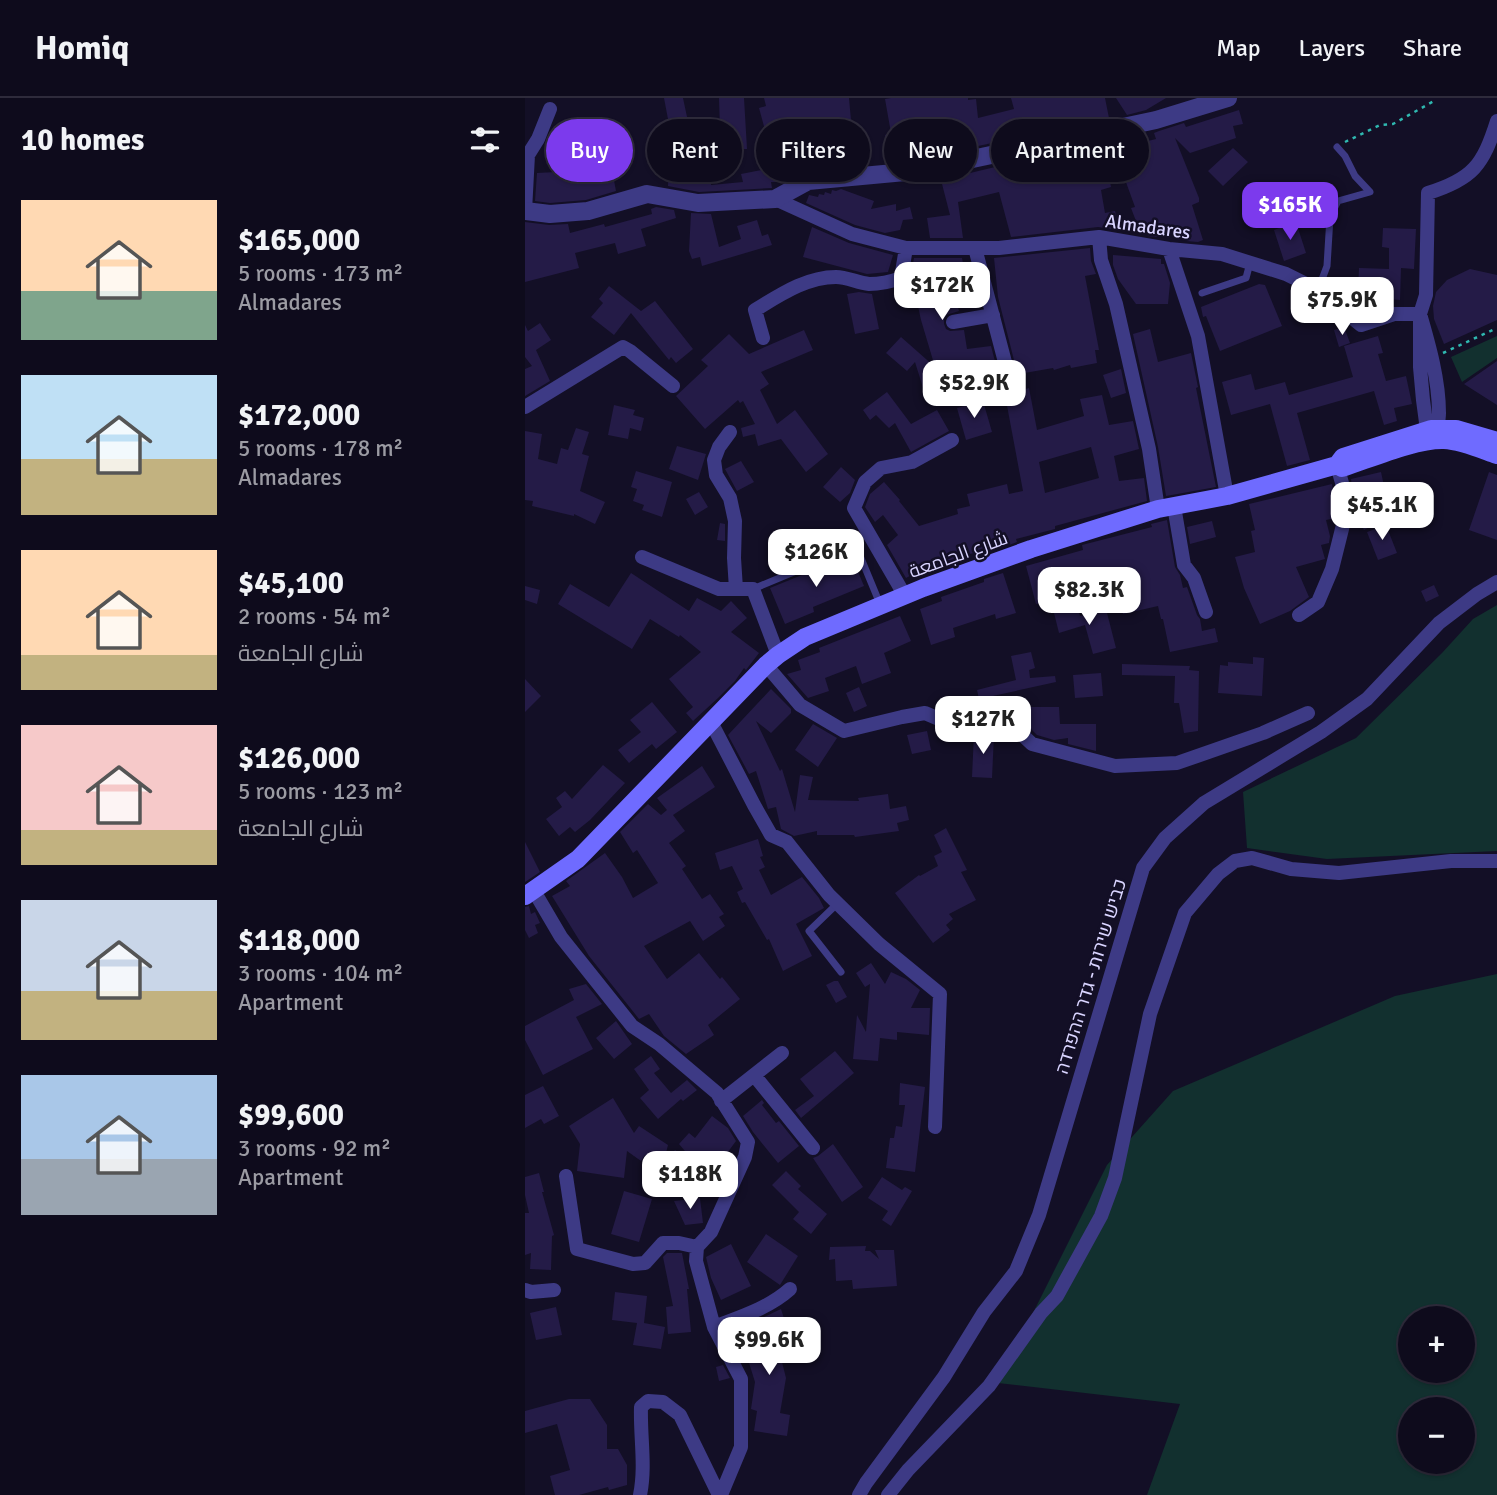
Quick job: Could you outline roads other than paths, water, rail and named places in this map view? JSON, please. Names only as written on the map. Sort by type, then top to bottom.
[{"type":"main road","name":"شارع الجامعة","points":[[530,893],[578,859],[772,660],[805,637],[1031,549],[1166,507],[1227,496],[1337,465],[1343,457],[1433,433],[1456,429],[1497,441]]},
{"type":"main road","name":"شارع الجامعة","points":[[1433,433],[1497,455]]},
{"type":"street","points":[[550,109],[538,139],[528,155],[525,211],[550,214],[588,211],[647,194],[698,203],[775,199],[808,181],[916,171],[1156,120],[1228,98]]},
{"type":"street","points":[[1433,433],[1439,414],[1437,387],[1430,347],[1420,314],[1426,295],[1428,193],[1457,182],[1471,172],[1484,157],[1497,121]]},
{"type":"street","name":"Almadares","points":[[775,199],[852,234],[906,248],[999,248],[1099,237],[1222,254],[1286,274],[1318,290],[1361,325],[1394,314],[1420,314]]},
{"type":"street","points":[[1099,237],[1101,260],[1116,304],[1149,449],[1184,565],[1194,578],[1206,612]]},
{"type":"street","points":[[763,338],[755,310],[816,278],[839,277],[868,284],[887,283],[901,278],[906,248]]},
{"type":"street","points":[[975,248],[1006,366]]},
{"type":"street","points":[[1169,248],[1198,336],[1227,496]]},
{"type":"street","points":[[953,322],[993,316]]},
{"type":"street","points":[[525,407],[623,347],[673,386]]},
{"type":"street","points":[[730,432],[719,447],[714,460],[716,475],[730,498],[735,521],[736,589]]},
{"type":"street","points":[[905,596],[854,508],[865,482],[881,468],[912,462],[952,439]]},
{"type":"street","points":[[1299,615],[1318,602],[1332,569],[1346,513],[1337,465]]},
{"type":"street","points":[[642,557],[719,589],[753,589],[772,660],[800,705],[844,731],[925,713],[939,719],[1009,723],[1032,744],[1115,766],[1177,763],[1263,733],[1308,713]]},
{"type":"street","name":"כביש שירות - גדר ההפרדה","points":[[859,1495],[944,1377],[984,1312],[1016,1270],[1038,1215],[1143,868],[1165,838],[1203,803],[1321,732],[1367,699],[1439,623],[1497,582]]},
{"type":"street","points":[[711,722],[771,835],[787,842],[829,895],[879,944],[940,994],[935,1127]]},
{"type":"street","points":[[888,1495],[908,1469],[989,1386],[1041,1313],[1057,1296],[1101,1216],[1115,1178],[1150,1014],[1185,913],[1218,874],[1234,861],[1252,858],[1291,869],[1339,873],[1451,861],[1497,861]]},
{"type":"street","points":[[530,893],[561,937],[632,1026],[659,1044],[717,1094],[748,1142],[745,1157],[711,1232],[697,1247],[696,1261],[714,1327],[741,1379],[741,1447],[720,1495]]},
{"type":"street","points":[[722,1101],[782,1053]]},
{"type":"street","points":[[754,1075],[813,1148]]},
{"type":"street","points":[[566,1176],[577,1249],[633,1264],[645,1263],[663,1243],[697,1247]]},
{"type":"street","points":[[714,1327],[746,1315],[781,1297],[790,1289]]},
{"type":"street","points":[[525,1290],[554,1290]]},
{"type":"street","points":[[640,1495],[643,1469],[641,1407],[648,1401],[663,1402],[680,1415],[720,1495]]},
{"type":"lane","points":[[1318,290],[1327,265],[1330,217],[1338,201],[1370,191],[1355,176],[1337,147]]},
{"type":"lane","points":[[1202,293],[1246,278],[1250,262]]},
{"type":"lane","points":[[753,589],[856,546],[881,606]]},
{"type":"lane","points":[[838,903],[809,931],[841,972]]}]
